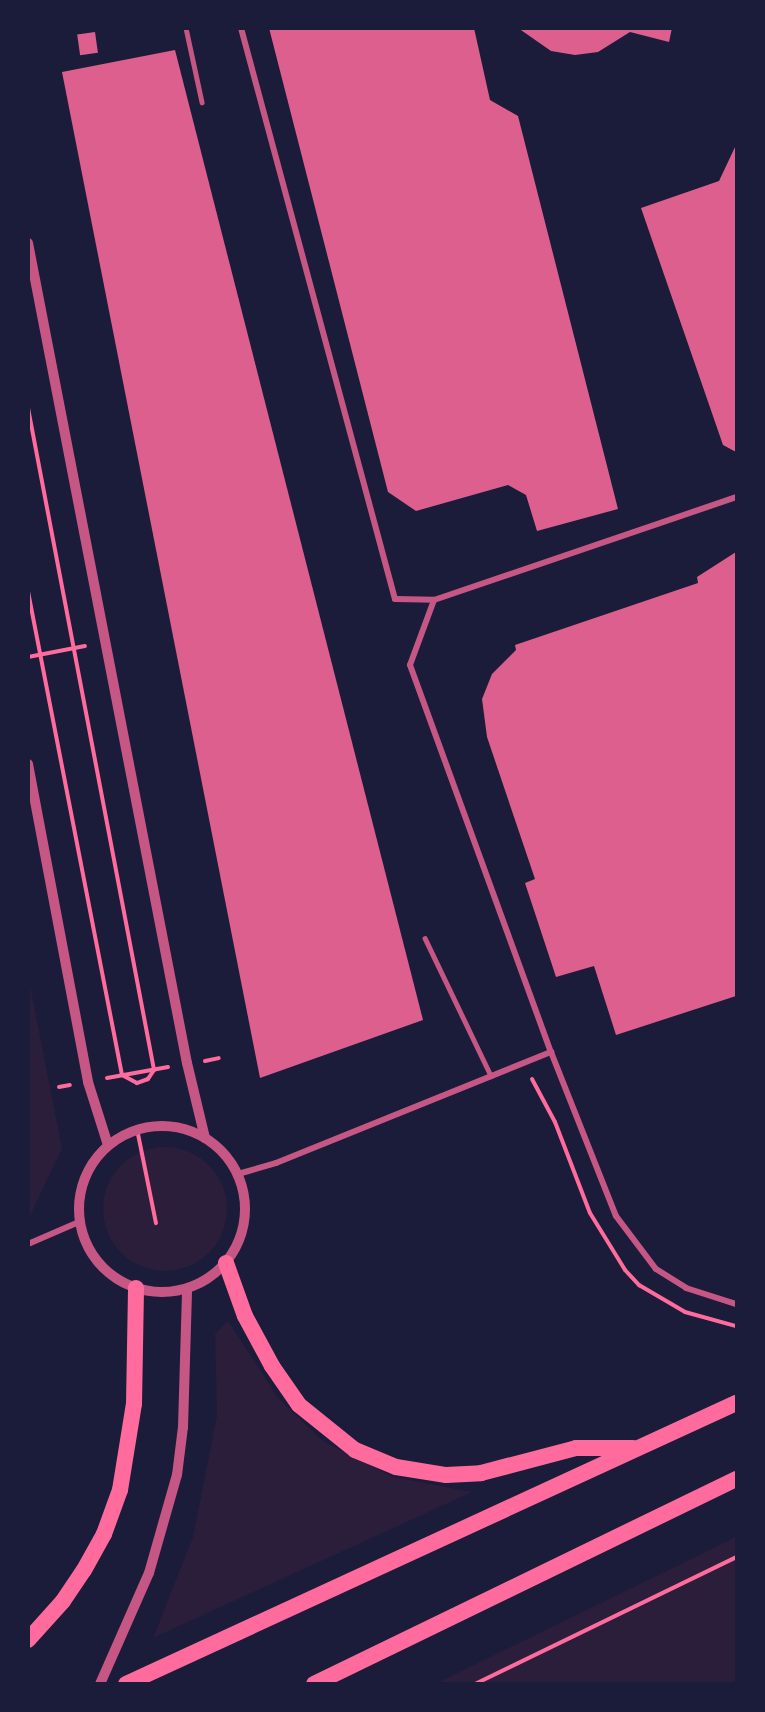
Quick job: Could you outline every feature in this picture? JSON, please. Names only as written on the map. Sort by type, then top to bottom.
[{"type":"highway","points":[[226,1263],[245,1316],[279,1376],[299,1405],[355,1450],[396,1467],[446,1475],[481,1473],[576,1448],[640,1448]]},
{"type":"highway","points":[[28,1640],[63,1601],[84,1570],[104,1534],[120,1490],[134,1404],[136,1288]]},
{"type":"highway","points":[[131,1681],[736,1403]]},
{"type":"highway","points":[[314,1683],[736,1479]]},
{"type":"street","points":[[241,28],[395,599],[434,600],[736,496]]},
{"type":"street","points":[[28,243],[187,1063],[205,1138]]},
{"type":"street","points":[[434,600],[410,665],[551,1052],[616,1216],[636,1247],[656,1269],[686,1287],[736,1304]]},
{"type":"street","points":[[28,764],[88,1082],[108,1145]]},
{"type":"street","points":[[238,1174],[276,1163],[551,1052]]},
{"type":"street","points":[[160,1126],[183,1128],[205,1138],[224,1154],[238,1174],[245,1205],[241,1236],[226,1263],[209,1279],[187,1289],[162,1293],[136,1288],[107,1273],[87,1248],[79,1222],[83,1179],[108,1145],[137,1129],[160,1126]]},
{"type":"street","points":[[28,1245],[79,1222]]},
{"type":"street","points":[[100,1683],[149,1573],[177,1475],[183,1427],[187,1289]]},
{"type":"lane","points":[[186,28],[202,102]]},
{"type":"lane","points":[[425,938],[491,1076]]},
{"type":"path","points":[[28,408],[154,1070],[148,1079],[137,1083],[122,1075]]},
{"type":"path","points":[[28,592],[122,1075]]},
{"type":"path","points":[[28,657],[107,642]]},
{"type":"path","points":[[59,1087],[219,1058]]},
{"type":"path","points":[[137,1129],[156,1223]]},
{"type":"path","points":[[475,1683],[736,1557]]},
{"type":"shaded area","points":[[29,980],[62,1148],[28,1218]]},
{"type":"shaded area","points":[[165,1147],[189,1152],[209,1165],[222,1185],[227,1209],[222,1233],[209,1253],[189,1266],[165,1271],[141,1266],[121,1253],[108,1233],[103,1209],[108,1185],[121,1165],[141,1152]]},
{"type":"shaded area","points":[[228,1321],[278,1398],[323,1441],[393,1477],[472,1492],[153,1638],[193,1537],[217,1415],[215,1334]]},
{"type":"shaded area","points":[[736,1537],[736,1683],[437,1683]]},
{"type":"building","points":[[269,28],[474,28],[490,100],[518,116],[618,509],[537,531],[526,495],[508,485],[416,511],[388,492]]},
{"type":"building","points":[[518,28],[672,28],[669,42],[630,32],[598,52],[575,55],[551,51]]},
{"type":"building","points":[[95,32],[98,53],[80,55],[77,35]]},
{"type":"building","points":[[175,50],[423,1020],[260,1078],[62,72]]},
{"type":"building","points":[[736,145],[736,452],[723,445],[641,208],[719,181]]},
{"type":"building","points":[[736,552],[736,996],[616,1035],[594,966],[556,977],[525,883],[535,879],[487,737],[482,699],[492,674],[516,650],[515,645],[698,583],[697,577]]}]
